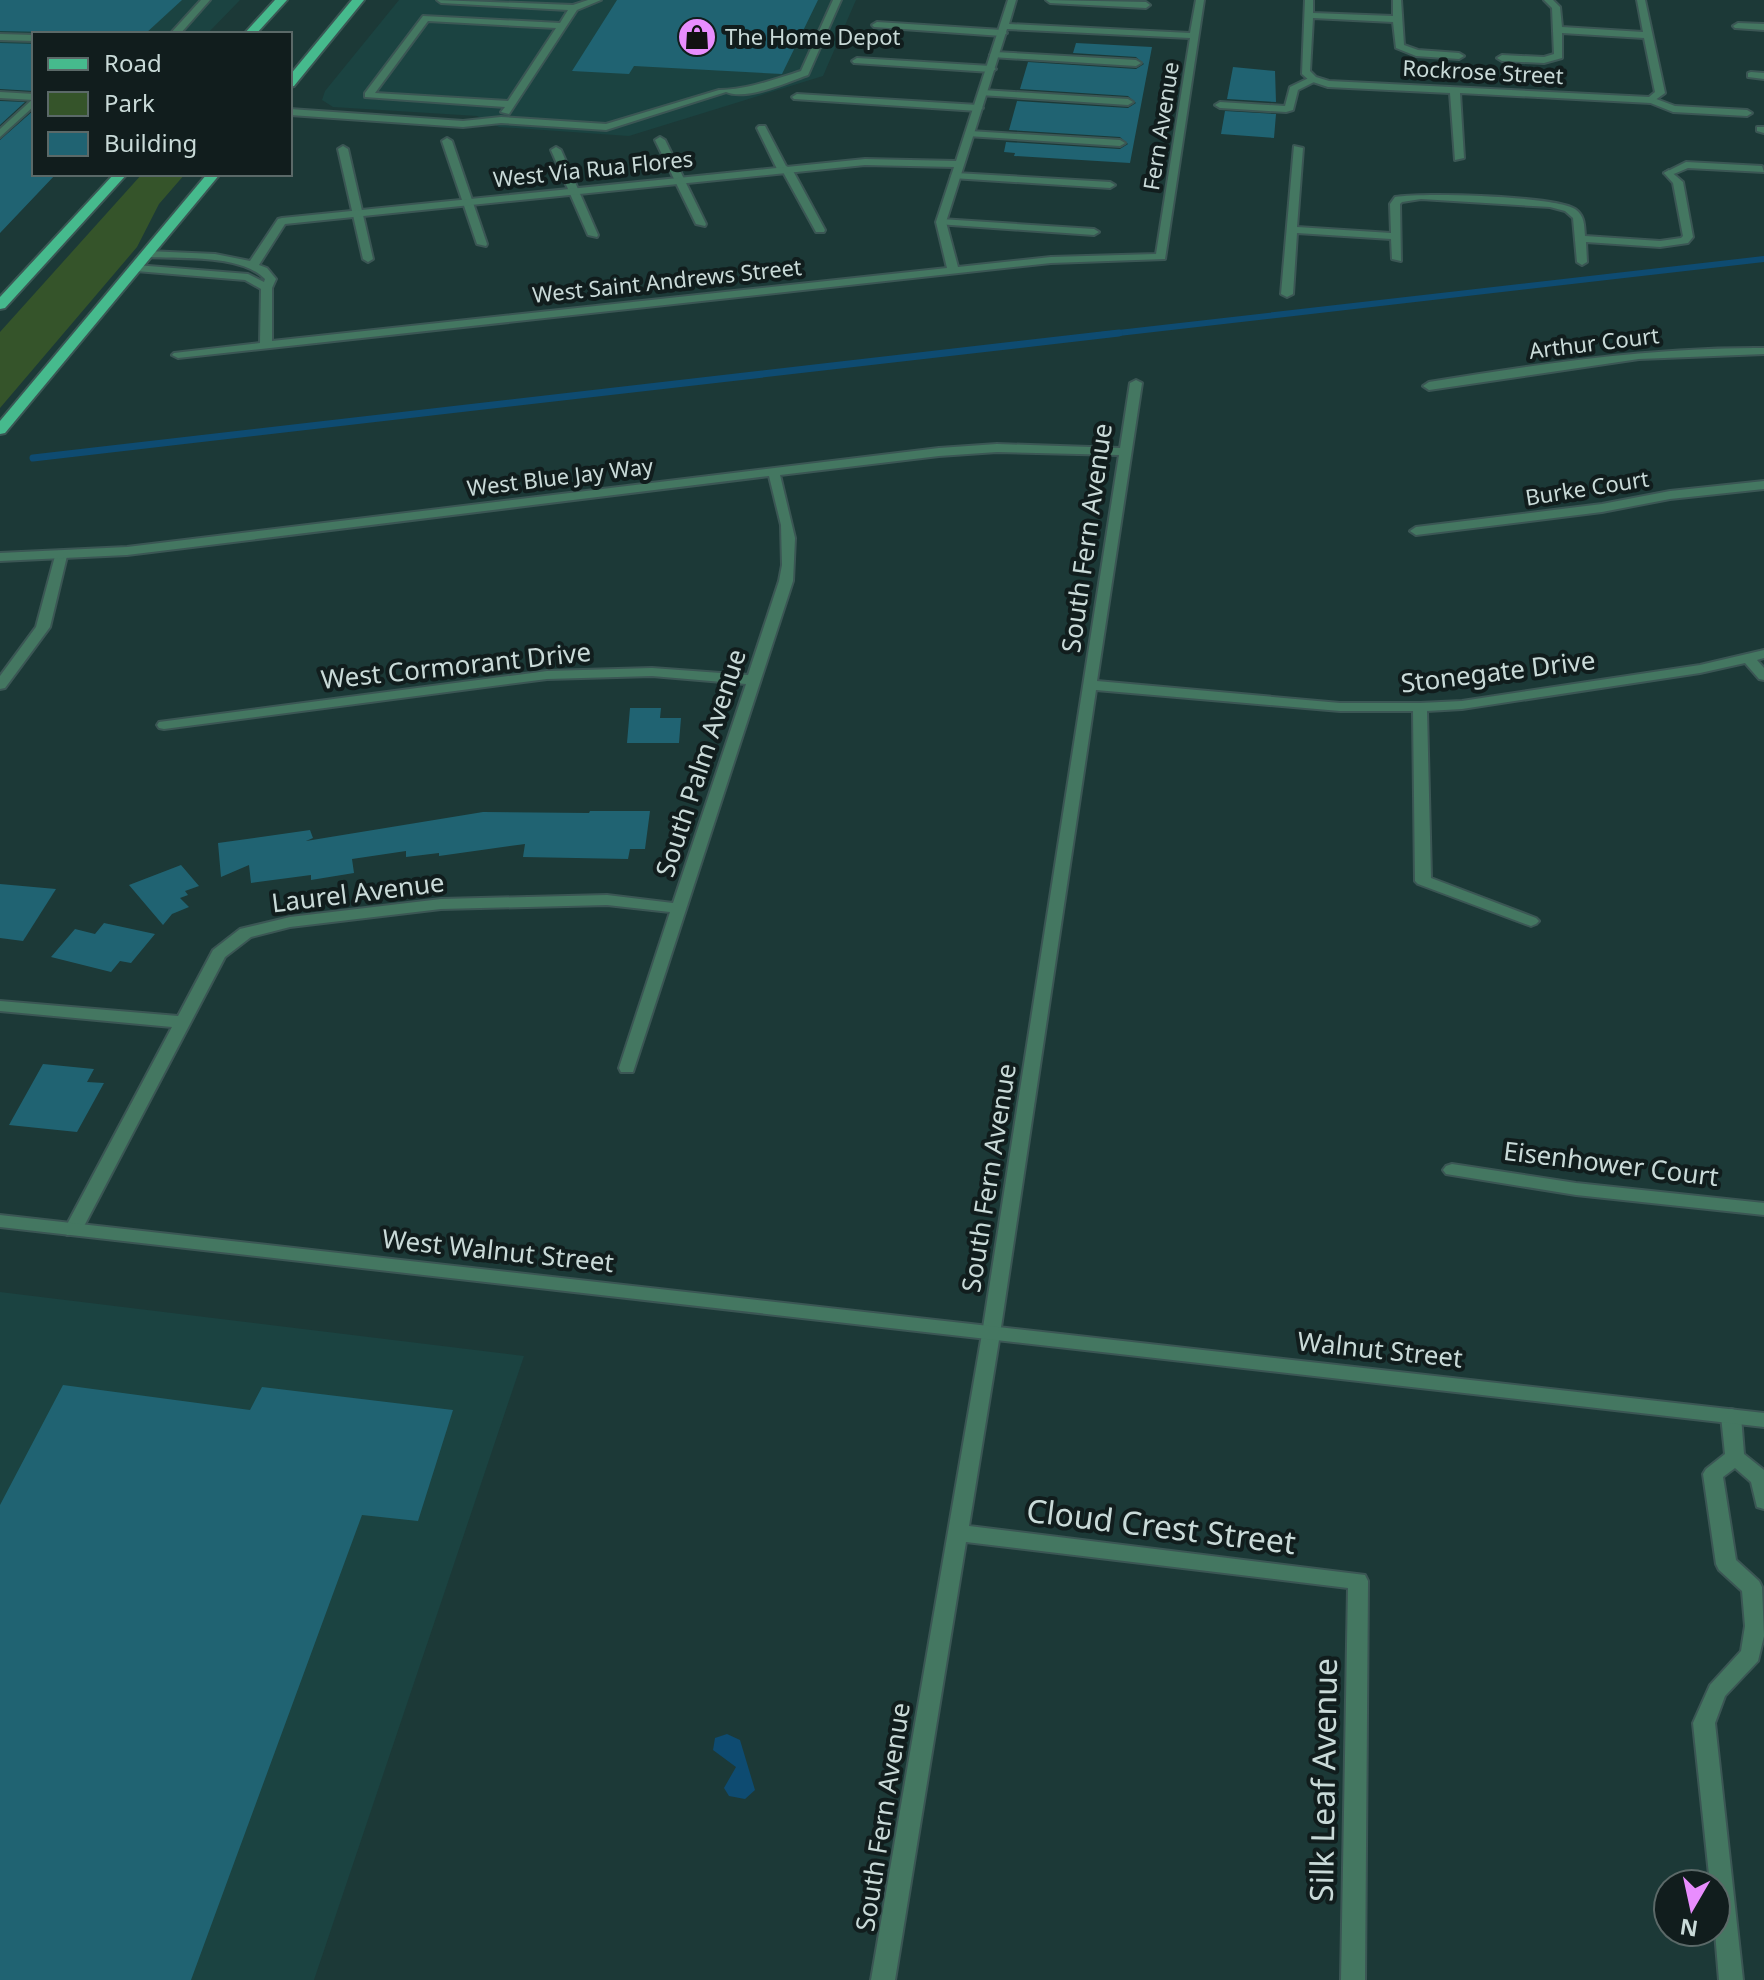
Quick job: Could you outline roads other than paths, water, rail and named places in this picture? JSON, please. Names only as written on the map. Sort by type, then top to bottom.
[{"type":"main road","points":[[252,32],[281,0]]},
{"type":"main road","points":[[292,81],[358,0]]},
{"type":"main road","points":[[0,305],[119,176]]},
{"type":"main road","points":[[0,430],[212,176]]},
{"type":"street","points":[[177,32],[206,0]]},
{"type":"street","points":[[441,0],[574,8],[597,0]]},
{"type":"street","points":[[292,112],[463,124],[501,120],[606,127],[727,92],[748,91],[805,73],[837,0]]},
{"type":"street","points":[[953,270],[941,222],[1012,0]]},
{"type":"street","points":[[1050,0],[1146,5]]},
{"type":"street","name":"Fern Avenue","points":[[1161,257],[1200,0]]},
{"type":"street","points":[[1220,105],[1290,108],[1293,89],[1313,79],[1305,72],[1309,0]]},
{"type":"street","points":[[1397,0],[1397,42],[1404,50],[1459,56]]},
{"type":"street","points":[[1502,58],[1554,59],[1560,53],[1556,7],[1548,0]]},
{"type":"street","points":[[1641,0],[1660,93],[1651,100]]},
{"type":"street","points":[[465,20],[479,1]]},
{"type":"street","points":[[501,120],[574,8]]},
{"type":"street","points":[[1308,15],[1398,19]]},
{"type":"street","points":[[511,104],[368,95],[426,18],[562,26]]},
{"type":"street","points":[[877,25],[1195,36]]},
{"type":"street","points":[[1738,26],[1764,27]]},
{"type":"street","points":[[1558,30],[1648,35]]},
{"type":"street","points":[[0,37],[32,38]]},
{"type":"street","points":[[995,55],[1136,63]]},
{"type":"street","points":[[857,61],[991,69]]},
{"type":"street","points":[[1751,75],[1764,76]]},
{"type":"street","name":"Rockrose Street","points":[[1313,79],[1328,84],[1651,100],[1673,109],[1747,113]]},
{"type":"street","points":[[1455,91],[1459,158]]},
{"type":"street","points":[[983,93],[1128,102]]},
{"type":"street","points":[[0,95],[32,99]]},
{"type":"street","points":[[797,97],[978,108]]},
{"type":"street","points":[[0,134],[32,101]]},
{"type":"street","points":[[762,128],[820,230]]},
{"type":"street","points":[[970,134],[1120,143]]},
{"type":"street","points":[[660,140],[701,224]]},
{"type":"street","points":[[447,141],[482,244]]},
{"type":"street","points":[[1287,294],[1298,148]]},
{"type":"street","points":[[343,149],[368,259]]},
{"type":"street","points":[[556,150],[593,235]]},
{"type":"street","name":"West Via Rua Flores","points":[[254,264],[282,221],[865,162],[960,164]]},
{"type":"street","points":[[1581,239],[1660,244],[1684,241],[1688,237],[1678,182],[1669,173],[1686,165],[1762,169]]},
{"type":"street","points":[[956,176],[1110,185]]},
{"type":"street","points":[[1397,259],[1395,204],[1399,199],[1421,196],[1560,205],[1578,217],[1582,262]]},
{"type":"street","points":[[941,222],[1094,232]]},
{"type":"street","points":[[1292,230],[1396,236]]},
{"type":"street","points":[[147,254],[254,264],[266,269],[271,279],[267,288],[266,345]]},
{"type":"street","name":"West Saint Andrews Street","points":[[178,355],[1051,260],[1161,257]]},
{"type":"street","points":[[136,268],[248,277],[267,288]]},
{"type":"street","name":"Arthur Court","points":[[1429,386],[1492,375],[1673,353],[1764,351]]},
{"type":"street","name":"South Fern Avenue","points":[[883,1980],[991,1334],[1136,383]]},
{"type":"street","name":"West Blue Jay Way","points":[[0,557],[127,551],[773,471],[997,448],[1126,452]]},
{"type":"street","name":"South Palm Avenue","points":[[627,1068],[786,581],[791,549],[788,519],[773,471]]},
{"type":"street","name":"Burke Court","points":[[1416,531],[1602,508],[1670,495],[1764,485]]},
{"type":"street","points":[[0,685],[43,627],[61,556]]},
{"type":"street","name":"Stonegate Drive","points":[[1092,685],[1340,707],[1420,707],[1529,695],[1764,654]]},
{"type":"street","points":[[1749,659],[1764,676]]},
{"type":"street","name":"West Cormorant Drive","points":[[164,725],[547,675],[652,672],[753,680]]},
{"type":"street","points":[[1420,707],[1423,881],[1531,921]]},
{"type":"street","name":"Laurel Avenue","points":[[73,1230],[219,954],[246,933],[290,922],[441,904],[607,900],[679,908]]},
{"type":"street","points":[[0,1006],[182,1022]]},
{"type":"street","name":"Eisenhower Court","points":[[1452,1170],[1576,1189],[1764,1209]]},
{"type":"street","name":"West Walnut Street","points":[[0,1221],[991,1334]]},
{"type":"street","name":"Walnut Street","points":[[991,1334],[1764,1420]]},
{"type":"street","points":[[1731,1416],[1735,1457],[1760,1478],[1764,1501]]},
{"type":"street","points":[[1731,1980],[1704,1723],[1717,1691],[1751,1655],[1760,1626],[1758,1583],[1726,1564],[1713,1474],[1735,1457]]},
{"type":"street","name":"Cloud Crest Street","points":[[956,1533],[1358,1581]]},
{"type":"street","name":"Silk Leaf Avenue","points":[[1353,1980],[1358,1581]]},
{"type":"water","points":[[727,1734],[740,1740],[755,1790],[745,1799],[729,1796],[724,1788],[736,1767],[713,1750],[715,1738]]},
{"type":"waterway","points":[[1101,335],[1764,259]]},
{"type":"waterway","points":[[33,458],[1119,333]]},
{"type":"place","name":"The Home Depot","points":[[697,37]]}]
